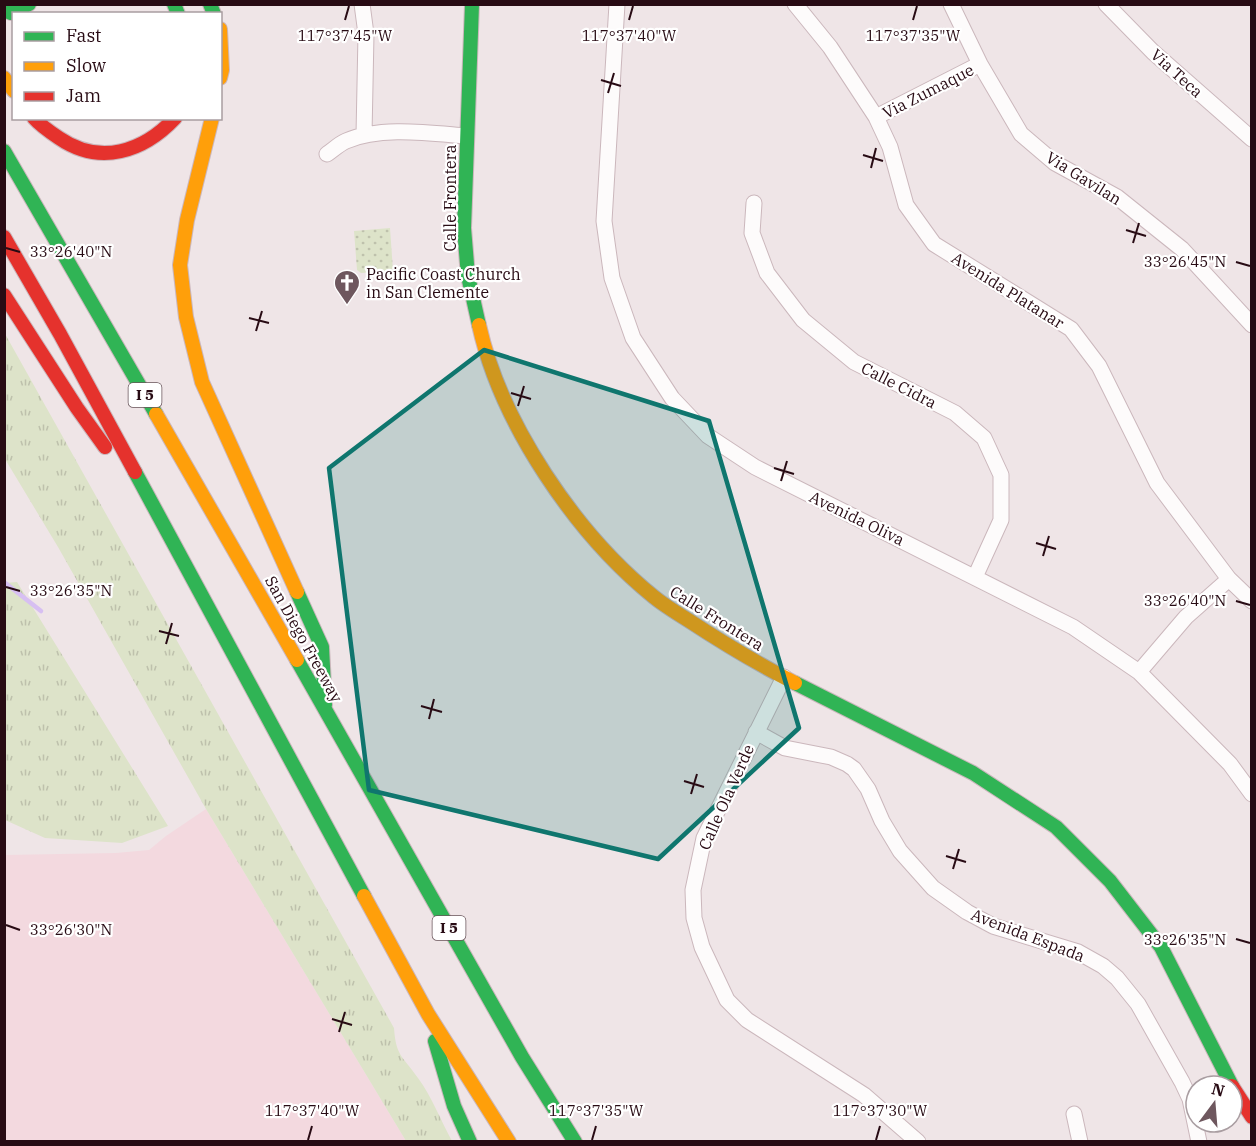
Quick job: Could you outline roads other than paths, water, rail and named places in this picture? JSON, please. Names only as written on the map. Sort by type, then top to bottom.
[{"type":"main road","points":[[13,12],[29,4]]},
{"type":"main road","name":"Calle Frontera","points":[[472,4],[464,228],[468,276],[482,339],[502,397],[546,476],[604,552],[655,598],[715,638],[784,677],[973,773],[1056,826],[1110,881],[1161,946],[1226,1074]]},
{"type":"main road","points":[[35,120],[39,125],[72,146],[92,152],[114,154],[137,146],[160,133],[173,120]]},
{"type":"main road","points":[[212,120],[187,220],[180,265],[186,317],[202,382],[322,647],[326,712]]},
{"type":"main road","name":"San Diego Freeway","points":[[4,151],[280,628],[522,1057],[575,1142]]},
{"type":"main road","points":[[4,237],[60,334],[428,1014],[509,1142]]},
{"type":"main road","points":[[4,295],[77,408],[171,540]]},
{"type":"main road","points":[[428,1014],[454,1106],[470,1142]]},
{"type":"street","points":[[362,4],[366,34],[364,135]]},
{"type":"street","name":"Avenida Oliva","points":[[617,4],[604,221],[612,278],[633,338],[672,398],[708,436],[755,467],[1072,627],[1139,672],[1230,764],[1251,794]]},
{"type":"street","name":"Avenida Platanar","points":[[795,4],[830,47],[876,117],[890,147],[906,205],[934,244],[1071,329],[1099,366],[1158,483],[1228,579],[1251,601]]},
{"type":"street","name":"Via Gavilan","points":[[951,4],[980,64],[1021,134],[1055,163],[1117,197],[1182,249],[1251,325]]},
{"type":"street","name":"Via Teca","points":[[1106,4],[1153,52],[1251,139]]},
{"type":"street","name":"Via Zumaque","points":[[876,117],[980,64]]},
{"type":"street","points":[[327,154],[344,142],[381,132],[466,136]]},
{"type":"street","name":"Calle Cidra","points":[[754,202],[752,233],[767,273],[803,320],[854,362],[955,413],[984,438],[1001,475],[1001,520],[975,577]]},
{"type":"street","points":[[1139,672],[1186,618],[1228,579]]},
{"type":"street","name":"Calle Ola Verde","points":[[784,677],[704,838],[693,890],[694,918],[702,947],[727,1000],[747,1020],[864,1095],[918,1142]]},
{"type":"street","name":"Avenida Espada","points":[[756,732],[785,748],[831,757],[854,769],[868,789],[882,821],[900,851],[933,888],[967,912],[993,926],[1078,952],[1117,978],[1144,1013],[1182,1082],[1190,1099],[1199,1142]]},
{"type":"street","points":[[1074,1114],[1080,1142]]},
{"type":"waterway","points":[[4,582],[41,611]]},
{"type":"place","name":"Pacific Coast Church in San Clemente","points":[[347,306]]}]
